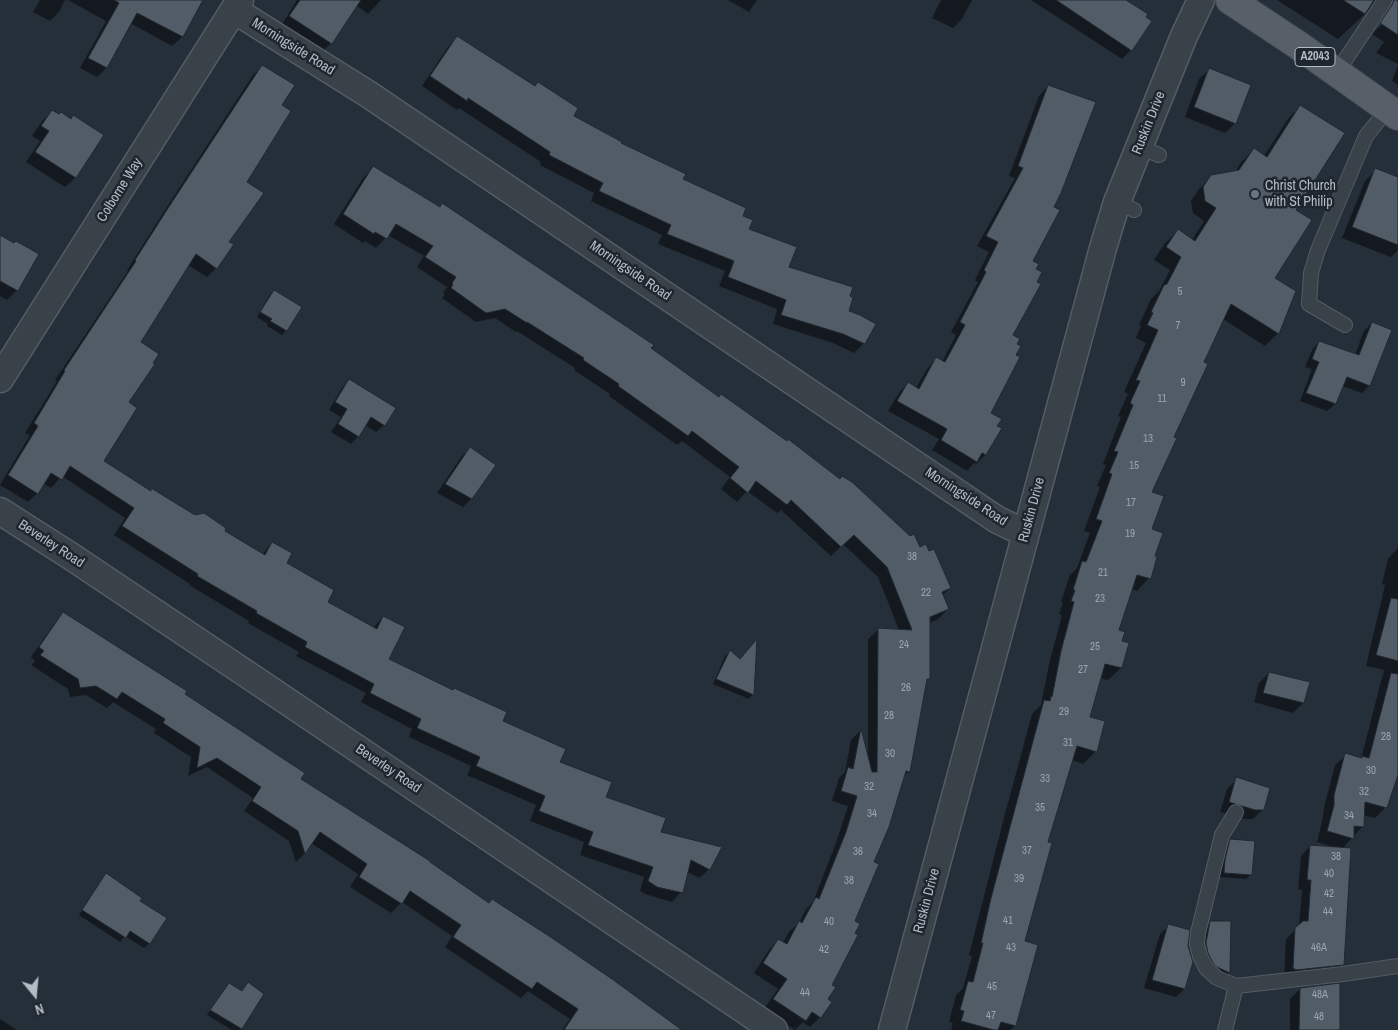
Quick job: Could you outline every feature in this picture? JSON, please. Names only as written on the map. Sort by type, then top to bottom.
[{"type":"main road","name":"A2043","points":[[1230,0],[1337,72],[1392,113]]},
{"type":"street","name":"Ruskin Drive","points":[[892,1030],[1103,248],[1125,206],[1149,151],[1184,36],[1201,0]]},
{"type":"street","name":"Colborne Way","points":[[0,379],[10,343],[237,5]]},
{"type":"street","name":"Morningside Road","points":[[237,5],[996,518],[1026,532]]},
{"type":"street","name":"Beverley Road","points":[[0,511],[266,686],[774,1030]]},
{"type":"lane","points":[[1337,72],[1384,0]]},
{"type":"lane","points":[[1345,325],[1309,304],[1311,273],[1318,250],[1366,136],[1392,113]]},
{"type":"lane","points":[[1236,812],[1222,835],[1198,933],[1197,944],[1206,968],[1217,978],[1236,986],[1398,966]]},
{"type":"lane","points":[[1225,1030],[1236,986]]},
{"type":"building","points":[[114,0],[203,0],[183,37],[137,13],[107,68],[88,58],[119,3]]},
{"type":"building","points":[[300,0],[361,0],[332,44],[289,16]]},
{"type":"building","points":[[1056,0],[1126,0],[1148,14],[1146,17],[1152,21],[1132,51]]},
{"type":"building","points":[[1343,0],[1374,0],[1365,14]]},
{"type":"building","points":[[1394,0],[1398,0],[1398,35],[1380,23]]},
{"type":"building","points":[[457,36],[535,86],[538,82],[578,108],[574,116],[621,143],[686,174],[683,179],[746,208],[743,216],[753,220],[749,229],[797,247],[789,267],[853,287],[850,296],[853,298],[849,311],[876,324],[865,344],[843,334],[781,315],[786,300],[728,277],[734,261],[667,234],[671,225],[599,191],[603,183],[549,155],[550,152],[468,98],[467,101],[430,76]]},
{"type":"building","points":[[262,65],[295,85],[282,105],[291,111],[247,182],[264,193],[229,242],[234,244],[217,269],[196,254],[141,342],[159,354],[153,363],[155,364],[129,402],[137,408],[104,461],[151,491],[151,488],[195,515],[204,513],[226,528],[225,531],[265,555],[272,542],[292,553],[287,563],[334,590],[328,602],[377,629],[383,616],[405,627],[389,659],[453,690],[454,688],[507,712],[503,721],[566,749],[560,762],[612,782],[606,797],[666,818],[661,832],[722,847],[710,870],[691,860],[683,893],[657,887],[648,881],[653,867],[588,845],[593,832],[539,811],[545,796],[476,766],[480,757],[417,728],[421,719],[370,693],[374,684],[305,647],[307,642],[256,613],[257,611],[197,576],[198,574],[122,526],[134,508],[70,466],[62,480],[51,473],[38,494],[8,475],[38,426],[34,423],[64,370]]},
{"type":"building","points":[[1209,68],[1251,85],[1236,124],[1194,107]]},
{"type":"building","points":[[1048,85],[1096,102],[1054,207],[1060,210],[1033,261],[1039,264],[1036,269],[1042,272],[1037,282],[1041,284],[1013,335],[1020,339],[1017,344],[1021,346],[1016,355],[1020,357],[991,413],[1002,419],[997,426],[1002,428],[986,455],[982,453],[977,462],[941,440],[947,429],[897,401],[908,382],[919,389],[936,357],[945,362],[965,325],[960,322],[986,272],[984,270],[998,242],[986,236],[1023,168],[1018,166]]},
{"type":"building","points":[[1300,105],[1345,133],[1296,210],[1312,220],[1275,278],[1296,291],[1279,334],[1231,304],[1204,362],[1208,364],[1174,437],[1177,438],[1152,492],[1164,496],[1152,529],[1163,533],[1155,556],[1157,557],[1151,579],[1137,575],[1119,630],[1125,632],[1122,641],[1129,643],[1122,668],[1105,664],[1090,717],[1105,721],[1097,752],[1077,746],[1048,842],[1052,843],[1025,941],[1038,945],[1016,1026],[1001,1022],[998,1030],[994,1030],[961,1021],[964,1011],[960,1010],[968,981],[973,982],[983,943],[981,943],[991,898],[1044,700],[1050,701],[1052,697],[1061,651],[1074,602],[1071,601],[1075,590],[1073,590],[1082,561],[1086,562],[1102,521],[1096,519],[1112,474],[1109,473],[1118,452],[1114,451],[1133,405],[1130,403],[1140,381],[1136,380],[1158,330],[1147,325],[1164,285],[1167,284],[1181,257],[1166,247],[1178,229],[1195,241],[1216,208],[1205,201],[1203,187],[1211,175],[1239,170],[1254,148],[1267,157]]},
{"type":"building","points":[[52,110],[59,114],[61,112],[71,119],[73,115],[104,135],[76,178],[35,152],[49,131],[41,126]]},
{"type":"building","points":[[373,166],[440,207],[442,203],[654,345],[651,348],[719,397],[721,394],[787,441],[788,439],[840,479],[842,476],[852,482],[910,536],[914,534],[920,547],[926,544],[929,551],[934,549],[951,588],[942,592],[949,609],[930,617],[930,679],[927,679],[910,772],[906,771],[889,827],[874,862],[879,864],[855,921],[860,924],[855,933],[858,935],[832,985],[836,987],[828,999],[832,1002],[821,1018],[812,1012],[806,1021],[773,999],[787,979],[763,963],[778,939],[787,944],[799,921],[802,923],[816,897],[819,899],[846,832],[857,796],[841,791],[848,767],[853,769],[861,728],[872,772],[877,772],[878,628],[912,630],[887,567],[854,535],[841,547],[791,500],[787,505],[756,481],[748,493],[730,478],[739,467],[692,431],[688,436],[618,386],[619,384],[583,360],[584,358],[505,309],[486,313],[451,288],[456,277],[425,257],[433,246],[396,224],[387,239],[375,232],[374,234],[343,214]]},
{"type":"building","points":[[1375,168],[1398,177],[1398,245],[1352,227]]},
{"type":"building","points":[[0,235],[14,243],[16,241],[39,254],[18,291],[0,281]]},
{"type":"building","points":[[274,290],[302,307],[287,331],[270,321],[272,319],[260,312]]},
{"type":"building","points":[[1372,322],[1392,330],[1370,386],[1347,377],[1336,404],[1306,393],[1319,362],[1312,359],[1319,341],[1359,355]]},
{"type":"building","points":[[349,379],[396,408],[385,426],[371,417],[359,437],[338,424],[347,409],[335,402]]},
{"type":"building","points":[[470,447],[496,465],[472,499],[445,484]]},
{"type":"building","points":[[1391,598],[1398,599],[1398,661],[1376,655]]},
{"type":"building","points":[[63,612],[187,691],[185,694],[305,773],[301,779],[430,861],[489,903],[492,899],[552,938],[682,1030],[564,1030],[578,1009],[537,982],[532,989],[453,937],[461,925],[410,891],[402,904],[359,877],[367,864],[320,832],[305,854],[298,831],[252,801],[261,787],[217,758],[197,768],[200,747],[163,723],[165,719],[122,692],[117,699],[96,686],[80,688],[78,679],[40,655],[44,651],[39,647]]},
{"type":"building","points":[[757,639],[754,695],[716,679],[730,650],[740,659]]},
{"type":"building","points":[[1269,672],[1310,682],[1304,703],[1263,693]]},
{"type":"building","points":[[1391,673],[1398,674],[1398,775],[1387,808],[1365,802],[1364,827],[1354,826],[1354,839],[1327,831],[1345,753],[1369,758]]},
{"type":"building","points":[[1236,777],[1270,788],[1264,810],[1255,810],[1229,802]]},
{"type":"building","points":[[1230,839],[1255,841],[1252,875],[1224,873]]},
{"type":"building","points":[[1310,845],[1351,848],[1344,965],[1296,970],[1293,968],[1295,928],[1303,921],[1308,921],[1311,880],[1307,880]]},
{"type":"building","points":[[106,873],[142,898],[140,901],[167,918],[150,944],[130,931],[126,938],[82,910]]},
{"type":"building","points":[[1210,921],[1231,921],[1230,973],[1217,967],[1208,953],[1206,943]]},
{"type":"building","points":[[1168,924],[1190,930],[1188,946],[1193,962],[1185,989],[1152,980]]},
{"type":"building","points":[[248,982],[264,994],[242,1029],[210,1010],[229,983],[242,991]]},
{"type":"building","points":[[1340,983],[1340,1030],[1299,1030],[1300,988]]},
{"type":"place","name":"Christ Church with St Philip","points":[[1255,194]]}]
